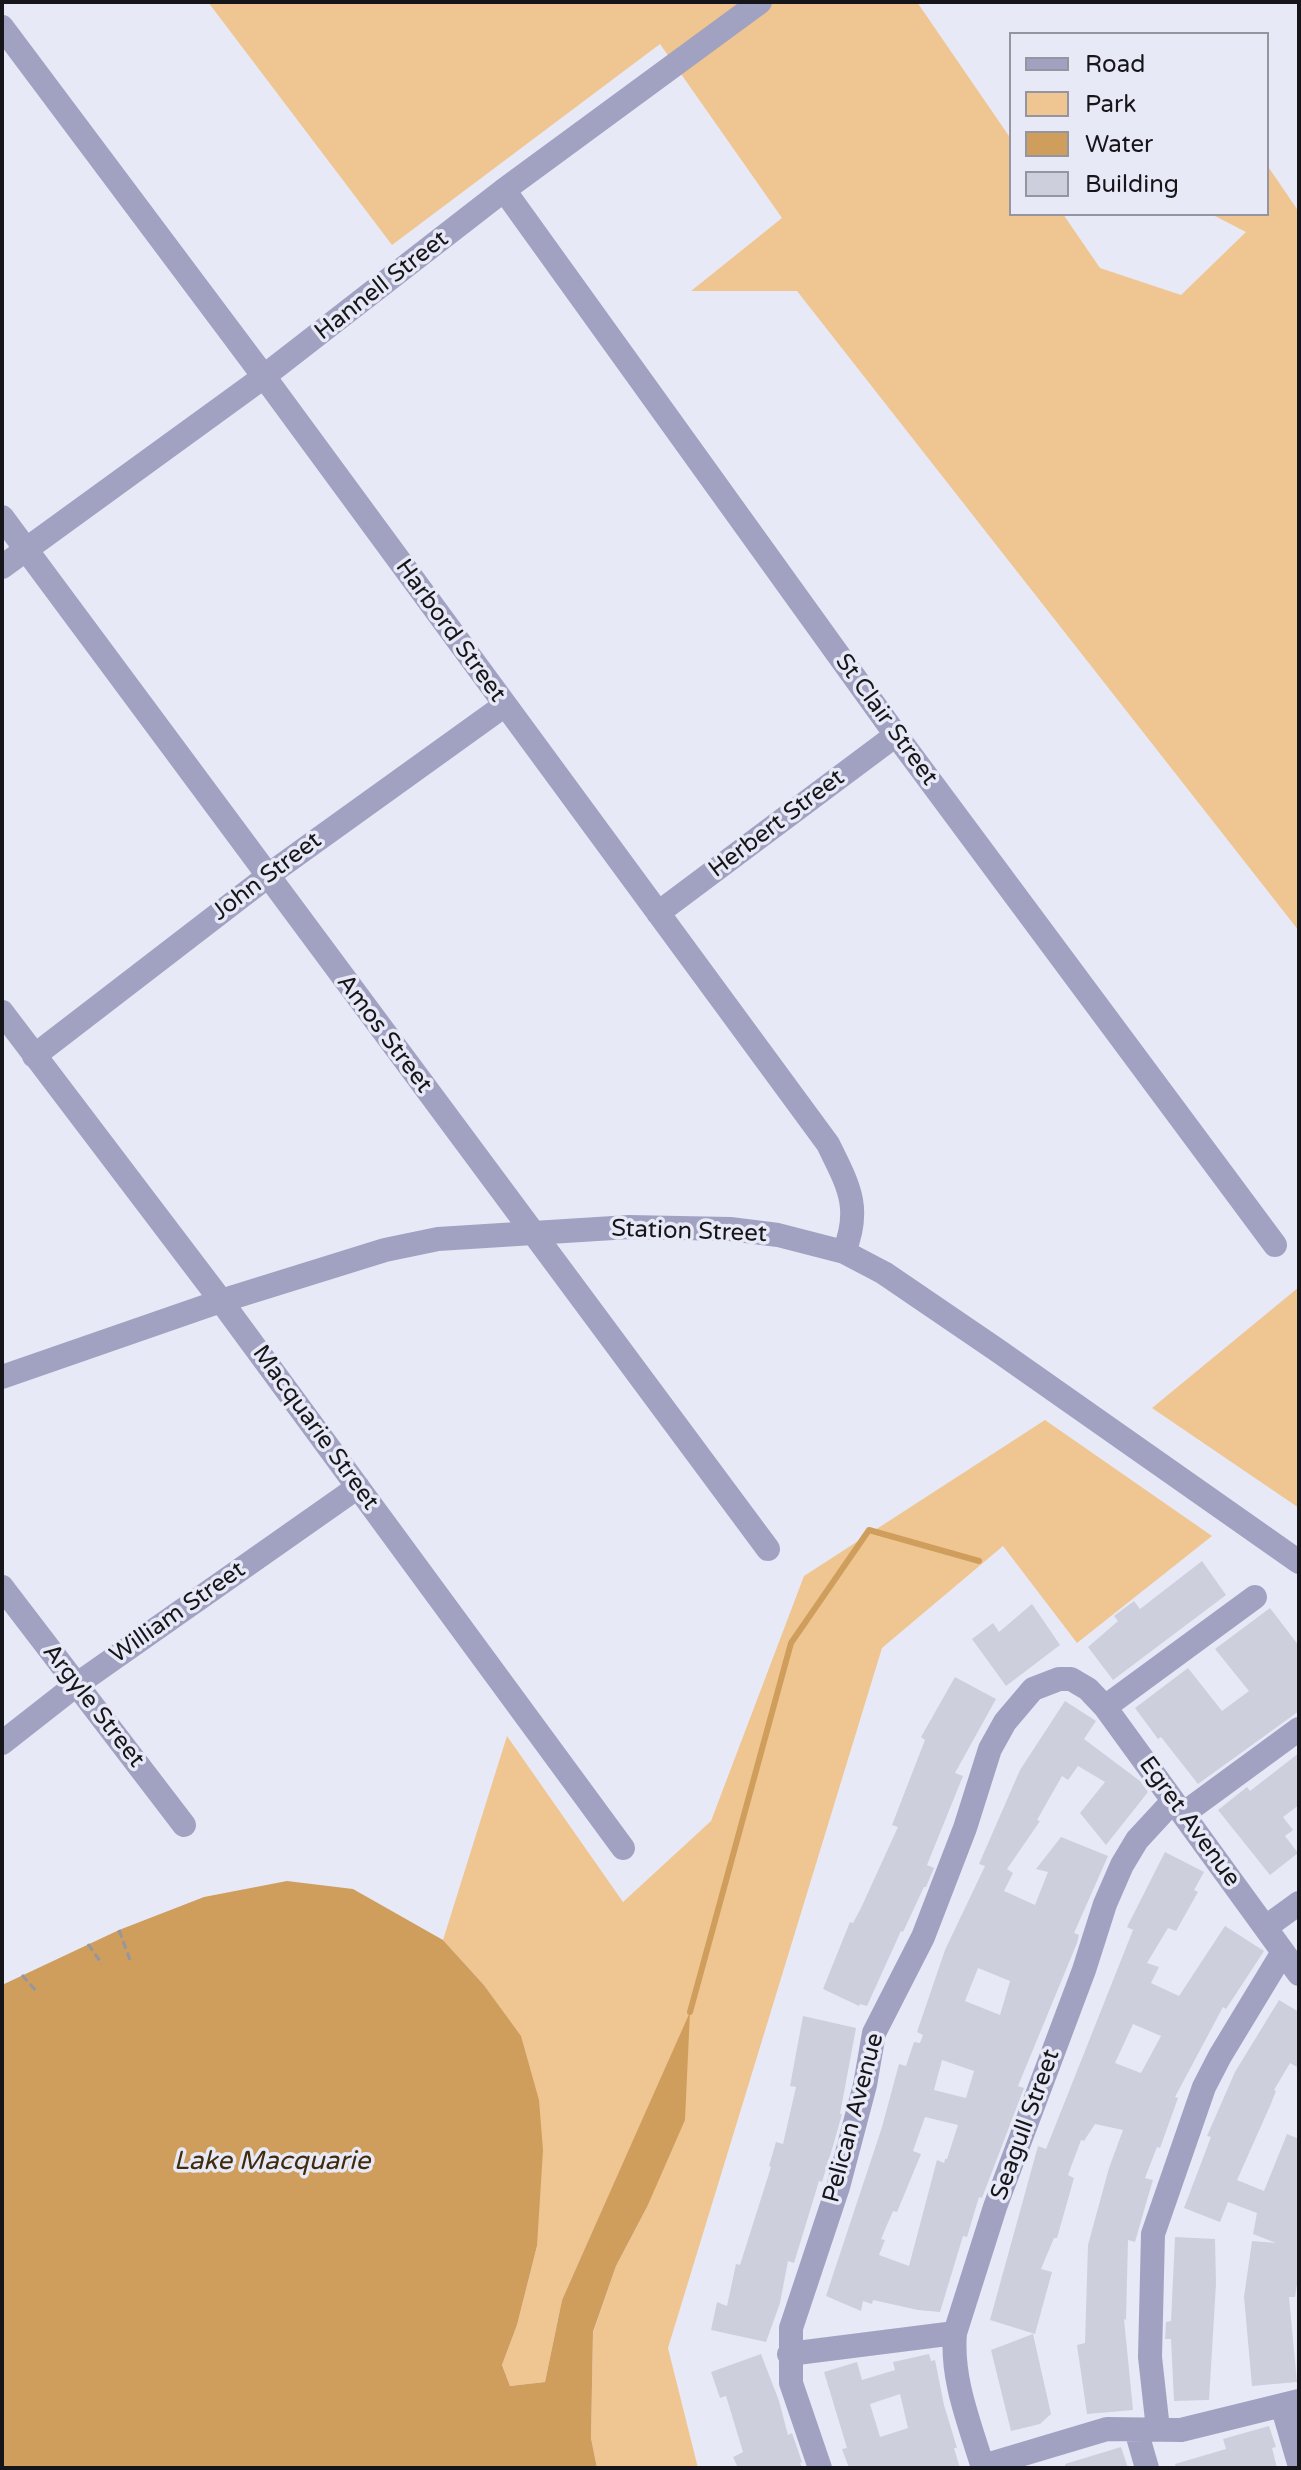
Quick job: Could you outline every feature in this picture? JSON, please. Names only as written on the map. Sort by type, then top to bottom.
[{"type":"street","name":"Hannell Street","points":[[2,567],[264,377],[504,190],[760,2]]},
{"type":"street","name":"Harbord Street","points":[[2,27],[264,377],[828,1144],[847,1182],[852,1200],[853,1225],[844,1252]]},
{"type":"street","name":"St Clair Street","points":[[504,190],[896,735],[1275,1245]]},
{"type":"street","name":"Amos Street","points":[[2,517],[768,1549]]},
{"type":"street","name":"John Street","points":[[34,1056],[267,876],[505,705]]},
{"type":"street","name":"Herbert Street","points":[[658,913],[896,735]]},
{"type":"street","name":"Macquarie Street","points":[[2,1012],[221,1301],[623,1848]]},
{"type":"street","name":"Station Street","points":[[2,1377],[221,1301],[385,1250],[438,1239],[629,1227],[730,1229],[778,1235],[844,1252],[884,1273],[1299,1562]]},
{"type":"street","name":"William Street","points":[[2,1743],[76,1685],[358,1487]]},
{"type":"street","name":"Argyle Street","points":[[2,1587],[184,1825]]},
{"type":"street","points":[[1105,1707],[1255,1597]]},
{"type":"street","name":"Pelican Avenue","points":[[820,2468],[791,2383],[791,2328],[838,2187],[865,2085],[874,2033],[923,1937],[965,1828],[990,1749],[1005,1722],[1033,1689],[1059,1679],[1071,1679]]},
{"type":"street","name":"Egret Avenue","points":[[1071,1679],[1088,1689],[1105,1707],[1299,1974]]},
{"type":"street","name":"Seagull Street","points":[[983,2467],[955,2375],[955,2333],[995,2207],[1084,1970],[1105,1904],[1137,1840],[1178,1808],[1299,1729]]},
{"type":"street","points":[[1266,1927],[1299,1903]]},
{"type":"street","points":[[1147,2468],[1153,2234],[1204,2087],[1283,1952]]},
{"type":"street","points":[[789,2354],[955,2333]]},
{"type":"street","points":[[983,2467],[1107,2429],[1181,2430],[1290,2403],[1299,2463]]},
{"type":"path","points":[[119,1930],[130,1960]]},
{"type":"path","points":[[88,1944],[102,1964]]},
{"type":"path","points":[[22,1975],[37,1992]]},
{"type":"green space","points":[[208,2],[917,2],[1009,136],[1009,216],[1064,216],[1100,268],[1181,295],[1246,232],[1215,216],[1269,216],[1269,168],[1299,212],[1299,931],[797,291],[691,291],[782,218],[660,44],[392,245]]},
{"type":"green space","points":[[1299,1287],[1299,1508],[1152,1408]]},
{"type":"green space","points":[[1045,1420],[1212,1536],[1077,1643],[1003,1546],[882,1648],[668,2348],[698,2468],[597,2468],[591,2438],[593,2333],[616,2266],[647,2207],[690,2015],[562,2300],[545,2382],[510,2386],[502,2365],[517,2325],[537,2246],[483,1984],[443,1940],[507,1736],[623,1902],[711,1821],[804,1576]]},
{"type":"water","name":"Lake Macquarie","points":[[287,1881],[353,1889],[443,1940],[483,1984],[521,2036],[539,2100],[543,2150],[537,2246],[517,2325],[502,2365],[510,2386],[545,2382],[562,2300],[690,2012],[685,2120],[647,2207],[616,2266],[593,2332],[591,2438],[597,2468],[2,2468],[2,1985],[119,1930],[204,1897]]},
{"type":"building","points":[[1202,1561],[1226,1595],[1113,1680],[1088,1647],[1118,1621],[1114,1616],[1134,1601],[1140,1609]]},
{"type":"building","points":[[1032,1604],[1060,1645],[1006,1686],[972,1639],[993,1623],[999,1632]]},
{"type":"building","points":[[1270,1608],[1299,1646],[1299,1711],[1198,1784],[1135,1708],[1188,1668],[1222,1711],[1249,1691],[1215,1649]]},
{"type":"building","points":[[955,1677],[996,1699],[955,1773],[963,1776],[927,1865],[934,1868],[926,1887],[901,1931],[867,2006],[859,2006],[823,1989],[850,1922],[853,1923],[861,1908],[898,1827],[892,1825],[925,1740],[921,1737]]},
{"type":"building","points":[[1065,1701],[1096,1721],[1084,1739],[1140,1781],[1148,1792],[1106,1845],[1080,1813],[1105,1782],[1078,1766],[1068,1780],[1062,1776],[1037,1820],[1040,1821],[1007,1869],[1013,1873],[1004,1891],[1035,1905],[1048,1872],[1036,1869],[1061,1837],[1108,1856],[1074,1933],[1079,1935],[1077,1943],[1018,2086],[1024,2088],[982,2198],[979,2197],[967,2237],[963,2236],[940,2312],[873,2300],[872,2304],[863,2301],[861,2311],[826,2296],[882,2127],[899,2064],[906,2066],[914,2042],[920,2043],[923,2035],[917,2032],[945,1950],[985,1866],[979,1864],[1020,1770]],"holes":[[[978,1968],[1010,1981],[1000,2015],[965,2001]],[[942,2060],[974,2071],[966,2098],[934,2090]],[[925,2117],[958,2125],[947,2159],[944,2163],[937,2160],[909,2266],[879,2255],[885,2240],[881,2239],[893,2211],[897,2212],[921,2154],[913,2151]]]},
{"type":"building","points":[[1299,1753],[1299,1805],[1283,1817],[1293,1830],[1285,1836],[1298,1853],[1270,1875],[1218,1810],[1247,1787],[1250,1791]]},
{"type":"building","points":[[1165,1852],[1204,1872],[1194,1890],[1198,1892],[1176,1931],[1168,1928],[1147,1963],[1159,1967],[1151,1983],[1179,1996],[1225,1926],[1264,1951],[1226,2009],[1223,2007],[1175,2097],[1178,2098],[1160,2148],[1157,2147],[1145,2178],[1153,2180],[1135,2242],[1128,2240],[1124,2319],[1133,2410],[1087,2414],[1077,2345],[1085,2343],[1088,2245],[1123,2130],[1095,2124],[1084,2141],[1081,2140],[1068,2175],[1074,2178],[1057,2238],[1054,2238],[1041,2269],[1052,2272],[1035,2334],[990,2320],[1038,2146],[1046,2149],[1133,1930],[1127,1927]],"holes":[[[1133,2024],[1161,2036],[1141,2073],[1115,2063]]]},
{"type":"building","points":[[1279,2000],[1299,2012],[1299,2068],[1290,2063],[1274,2090],[1237,2180],[1264,2191],[1287,2134],[1299,2139],[1299,2271],[1295,2297],[1289,2297],[1297,2382],[1252,2386],[1244,2297],[1252,2241],[1276,2243],[1253,2234],[1257,2213],[1228,2202],[1220,2222],[1184,2208],[1211,2137],[1207,2136],[1235,2072]]},
{"type":"building","points":[[803,2016],[856,2028],[842,2114],[833,2146],[794,2263],[788,2261],[780,2303],[766,2342],[711,2330],[717,2302],[727,2306],[736,2264],[740,2265],[776,2142],[783,2144],[796,2087],[790,2086]]},
{"type":"building","points":[[1175,2237],[1215,2239],[1216,2284],[1209,2400],[1174,2401],[1171,2339],[1165,2339],[1166,2322],[1171,2321]]},
{"type":"building","points":[[1033,2334],[1051,2414],[1040,2424],[1011,2431],[991,2350]]},
{"type":"building","points":[[761,2354],[788,2435],[792,2433],[802,2468],[738,2468],[733,2457],[743,2452],[726,2396],[720,2398],[711,2372]]},
{"type":"building","points":[[929,2354],[931,2361],[935,2360],[960,2468],[849,2468],[842,2449],[847,2448],[824,2372],[857,2362],[862,2380],[895,2370],[893,2362]],"holes":[[[900,2394],[908,2428],[880,2437],[870,2404]]]},
{"type":"building","points":[[1269,2426],[1276,2447],[1272,2448],[1277,2468],[1176,2468],[1175,2464],[1226,2449],[1223,2439]]},
{"type":"building","points":[[1121,2447],[1128,2468],[1066,2468],[1065,2464]]},
{"type":"waterway","points":[[690,2012],[791,1643],[869,1530],[979,1561]]}]
